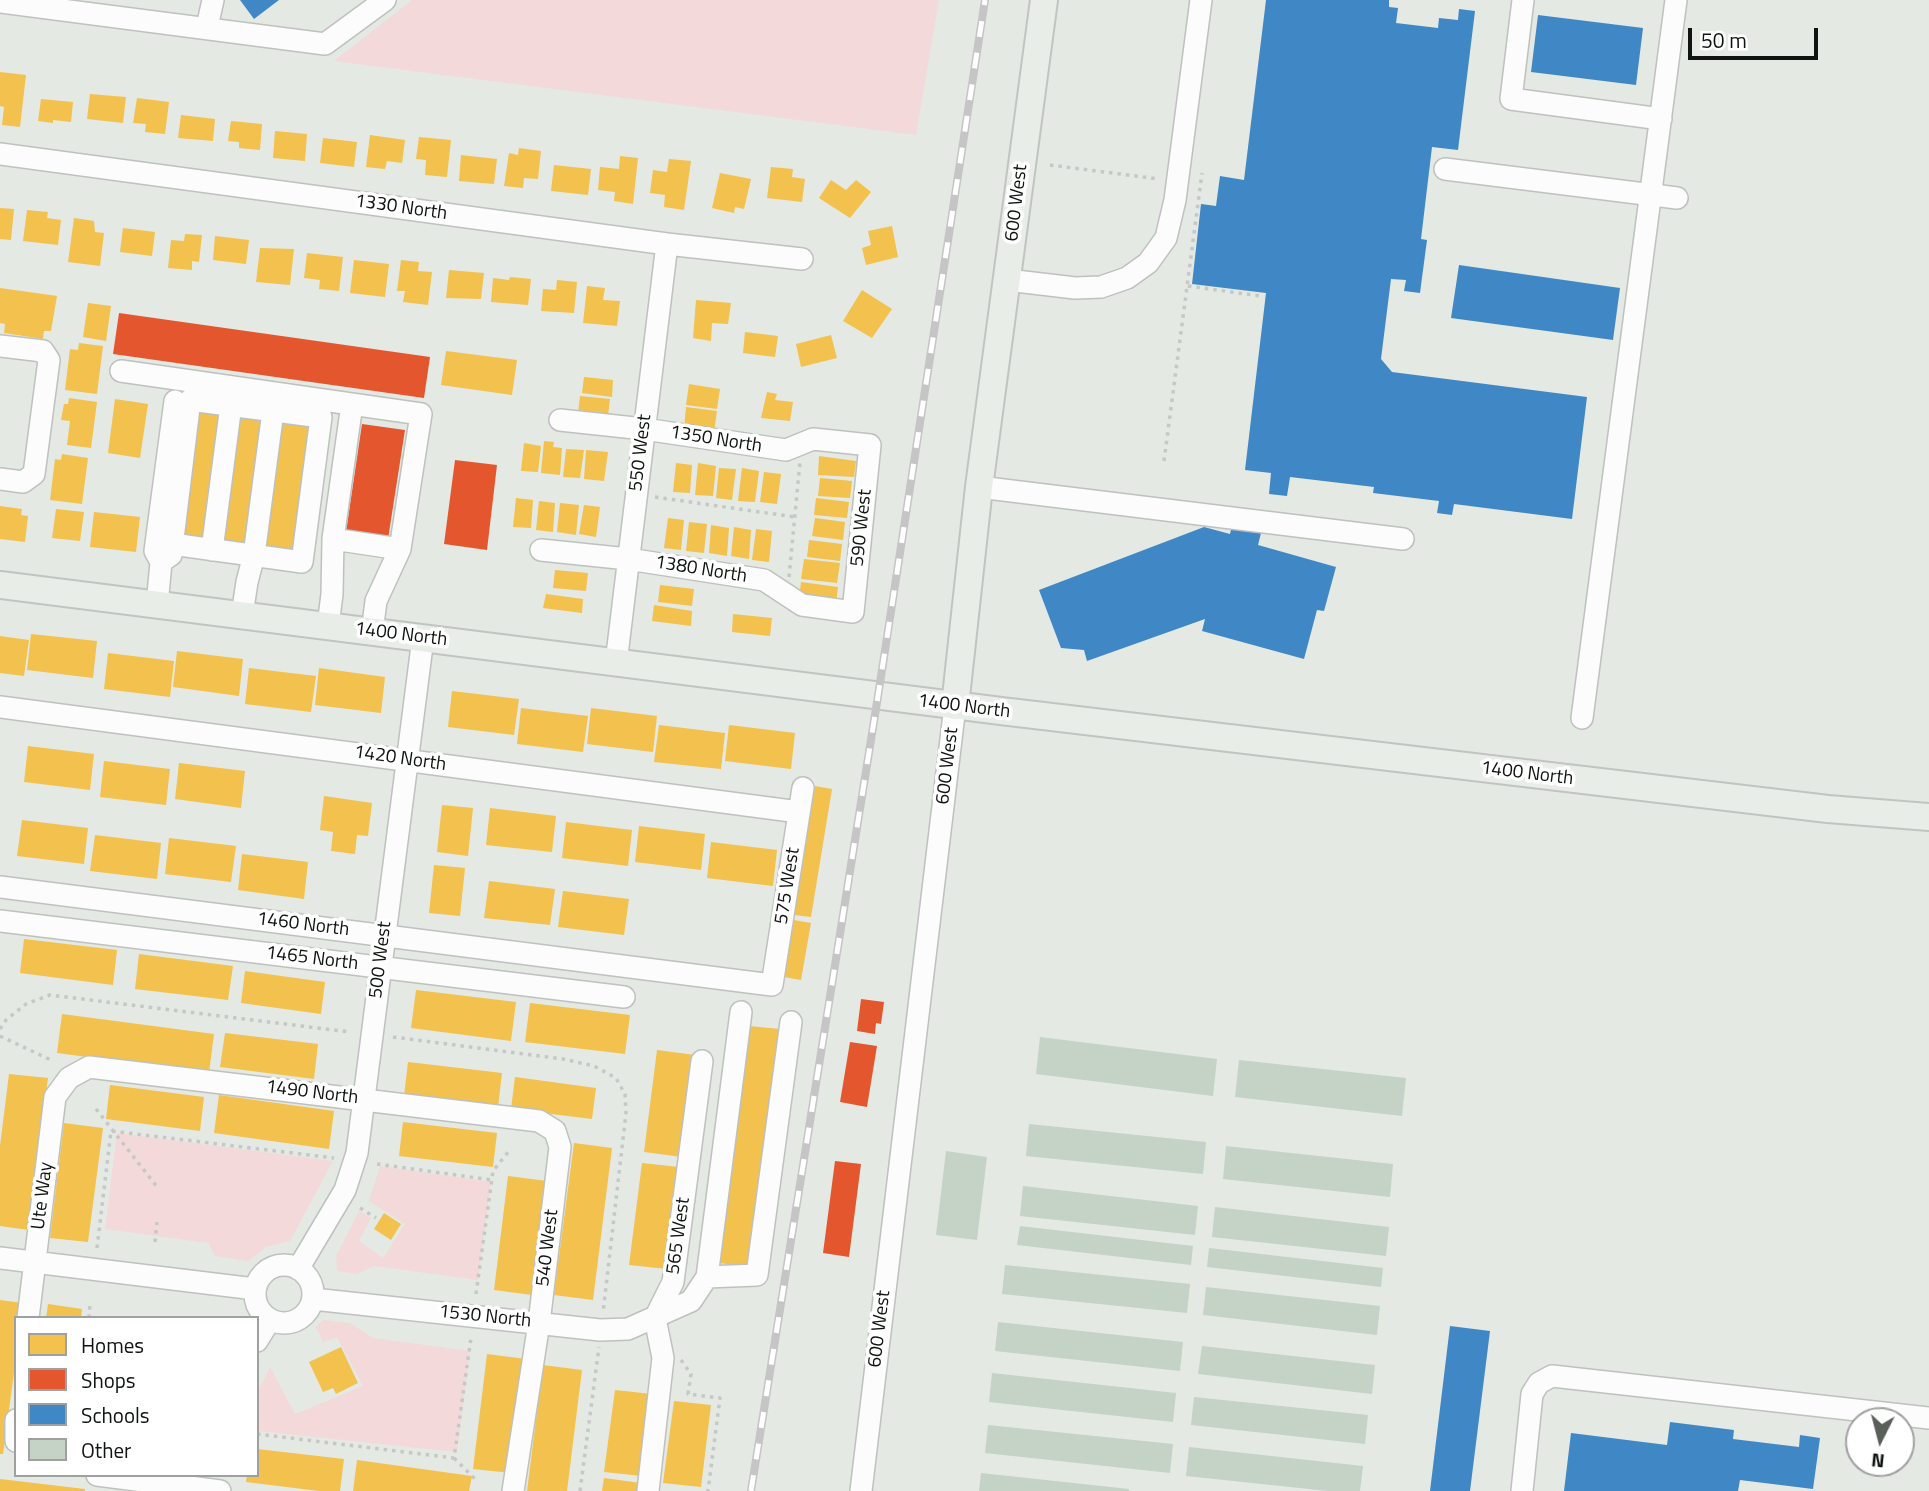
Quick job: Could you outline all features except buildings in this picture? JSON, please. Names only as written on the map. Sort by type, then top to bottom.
[{"type":"main road","name":"600 West","points":[[955,706],[979,487],[1044,0]]},
{"type":"main road","name":"1400 North","points":[[0,585],[955,706],[1814,807],[1929,817]]},
{"type":"street","points":[[207,27],[213,0]]},
{"type":"street","points":[[0,2],[30,3],[325,44],[385,0]]},
{"type":"street","points":[[1007,280],[1075,288],[1101,287],[1127,278],[1148,263],[1166,238],[1175,200],[1201,0]]},
{"type":"street","points":[[1523,0],[1511,99],[1661,119]]},
{"type":"street","points":[[1582,718],[1676,0]]},
{"type":"street","name":"1330 North","points":[[0,154],[667,244],[802,259]]},
{"type":"street","points":[[1445,169],[1677,198]]},
{"type":"street","name":"550 West","points":[[616,663],[667,244]]},
{"type":"street","points":[[0,346],[43,351],[49,360],[34,474],[23,482],[0,479]]},
{"type":"street","points":[[121,371],[421,414],[400,549],[376,601],[372,632]]},
{"type":"street","points":[[157,605],[166,553],[190,400],[321,417],[302,562],[212,550],[166,553],[155,551],[174,401]]},
{"type":"street","points":[[328,626],[332,594],[333,539],[352,404]]},
{"type":"street","points":[[212,550],[231,405]]},
{"type":"street","points":[[242,615],[254,555],[274,411]]},
{"type":"street","name":"1350 North","points":[[560,420],[644,429],[786,450],[813,439],[870,444]]},
{"type":"street","name":"590 West","points":[[853,612],[870,444]]},
{"type":"street","points":[[979,487],[1403,539]]},
{"type":"street","points":[[333,539],[400,549]]},
{"type":"street","name":"1380 North","points":[[541,550],[628,559],[764,580],[802,605],[853,612]]},
{"type":"street","name":"500 West","points":[[299,1269],[345,1190],[357,1153],[423,638]]},
{"type":"street","name":"600 West","points":[[861,1491],[955,706]]},
{"type":"street","name":"1420 North","points":[[0,707],[799,812]]},
{"type":"street","name":"575 West","points":[[772,985],[803,788]]},
{"type":"street","name":"1460 North","points":[[0,887],[772,985]]},
{"type":"street","name":"1465 North","points":[[0,921],[624,997]]},
{"type":"street","points":[[741,1012],[707,1277],[757,1275],[791,1022]]},
{"type":"street","name":"565 West","points":[[655,1318],[673,1282],[702,1061]]},
{"type":"street","name":"1490 North","points":[[69,1078],[89,1067],[539,1121],[555,1131]]},
{"type":"street","name":"Ute Way","points":[[29,1316],[55,1097],[69,1078]]},
{"type":"street","name":"540 West","points":[[513,1491],[560,1147],[555,1131]]},
{"type":"street","points":[[0,1258],[256,1289]]},
{"type":"street","points":[[290,1266],[299,1269],[310,1282],[313,1299],[304,1315],[297,1320],[279,1323],[270,1320],[258,1307],[256,1289],[264,1273],[272,1268],[290,1266]]},
{"type":"street","name":"1530 North","points":[[313,1299],[600,1330],[628,1329],[691,1301],[707,1277]]},
{"type":"street","points":[[648,1491],[663,1358],[655,1318]]},
{"type":"street","points":[[259,1338],[270,1320]]},
{"type":"street","points":[[1522,1491],[1532,1394],[1539,1382],[1552,1376],[1929,1418]]},
{"type":"street","points":[[116,1477],[211,1487]]},
{"type":"path","points":[[1049,165],[1167,180]]},
{"type":"path","points":[[1164,461],[1202,173]]},
{"type":"path","points":[[1188,286],[1261,296]]},
{"type":"path","points":[[788,586],[801,453]]},
{"type":"path","points":[[652,497],[795,517]]},
{"type":"path","points":[[0,1029],[6,1020],[26,1004],[50,995],[350,1032]]},
{"type":"path","points":[[0,1036],[51,1060]]},
{"type":"path","points":[[96,1109],[158,1188]]},
{"type":"path","points":[[111,1131],[334,1158]]},
{"type":"path","points":[[97,1248],[111,1131]]},
{"type":"path","points":[[476,1294],[493,1171],[509,1151]]},
{"type":"path","points":[[377,1164],[492,1180]]},
{"type":"path","points":[[360,1208],[376,1218]]},
{"type":"path","points":[[155,1242],[157,1222]]},
{"type":"path","points":[[89,1316],[90,1304]]},
{"type":"path","points":[[454,1458],[471,1338]]},
{"type":"path","points":[[580,1491],[598,1355]]},
{"type":"path","points":[[679,1356],[691,1374],[688,1394],[720,1398],[708,1491]]},
{"type":"path","points":[[259,1434],[454,1458],[477,1480]]},
{"type":"shaded area","points":[[412,0],[939,0],[916,135],[334,61]]},
{"type":"shaded area","points":[[117,1133],[333,1161],[290,1241],[266,1247],[248,1261],[215,1256],[208,1243],[105,1229]]},
{"type":"shaded area","points":[[380,1166],[491,1182],[478,1280],[374,1266],[357,1274],[337,1271],[336,1256],[359,1211],[371,1218],[359,1241],[383,1258],[405,1224],[369,1201]]},
{"type":"shaded area","points":[[323,1320],[350,1323],[373,1338],[470,1351],[457,1452],[259,1431],[259,1390],[270,1367],[295,1414],[363,1386],[337,1337],[323,1342],[316,1327]]},
{"type":"railway","points":[[751,1491],[878,696],[985,0]]}]
